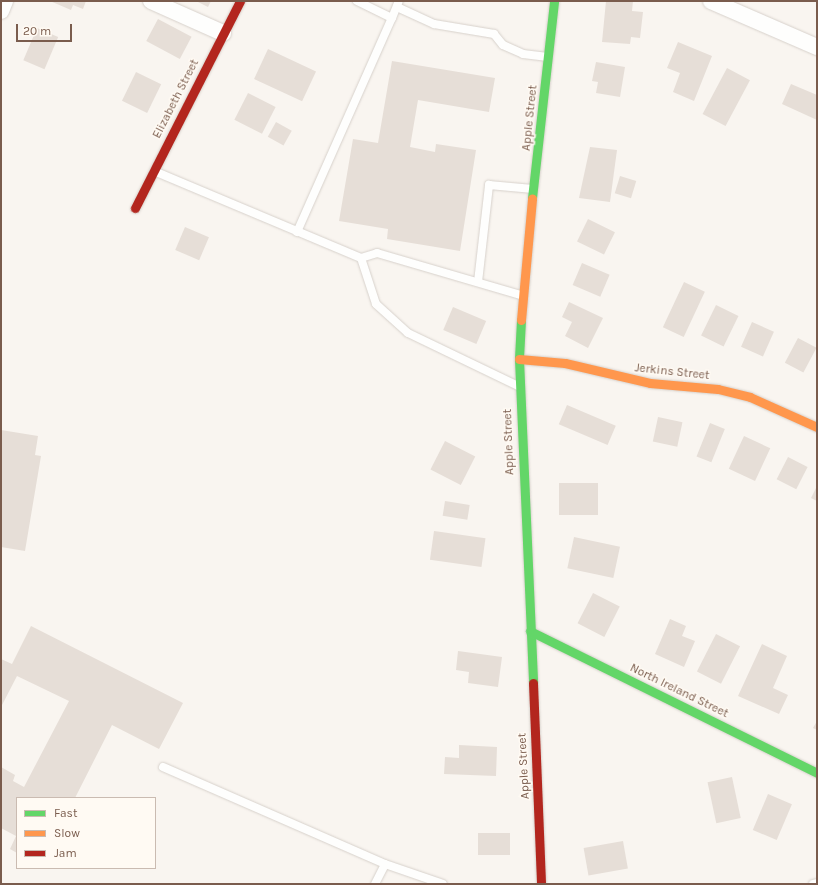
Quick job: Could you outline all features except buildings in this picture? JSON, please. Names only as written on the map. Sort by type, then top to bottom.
[{"type":"street","points":[[1,11],[6,1]]},
{"type":"street","points":[[151,1],[224,33]]},
{"type":"street","name":"Elizabeth Street","points":[[135,208],[240,1]]},
{"type":"street","name":"Apple Street","points":[[541,884],[518,359],[522,295],[554,1]]},
{"type":"street","points":[[711,1],[817,47]]},
{"type":"street","name":"Jerkins Street","points":[[518,359],[565,363],[650,383],[731,392],[780,408],[817,427]]},
{"type":"street","name":"North Ireland Street","points":[[530,631],[817,773]]},
{"type":"lane","points":[[358,1],[392,18]]},
{"type":"lane","points":[[297,232],[398,4],[434,24],[494,34],[503,45],[524,54],[548,57]]},
{"type":"lane","points":[[153,171],[361,258],[377,253],[522,295]]},
{"type":"lane","points":[[478,282],[489,185],[533,189]]},
{"type":"lane","points":[[361,258],[376,304],[408,333],[519,387]]},
{"type":"lane","points":[[163,767],[385,864],[443,884]]},
{"type":"lane","points":[[375,884],[385,864]]},
{"type":"traffic: fast","points":[[532,198],[554,1]]},
{"type":"traffic: fast","points":[[521,320],[519,359],[533,683]]},
{"type":"traffic: fast","points":[[530,631],[817,773]]},
{"type":"traffic: slow","points":[[521,320],[532,198]]},
{"type":"traffic: slow","points":[[519,359],[565,363],[650,383],[718,389],[750,397],[817,427]]},
{"type":"traffic: jam","points":[[135,208],[240,1]]},
{"type":"traffic: jam","points":[[533,683],[541,884]]}]
